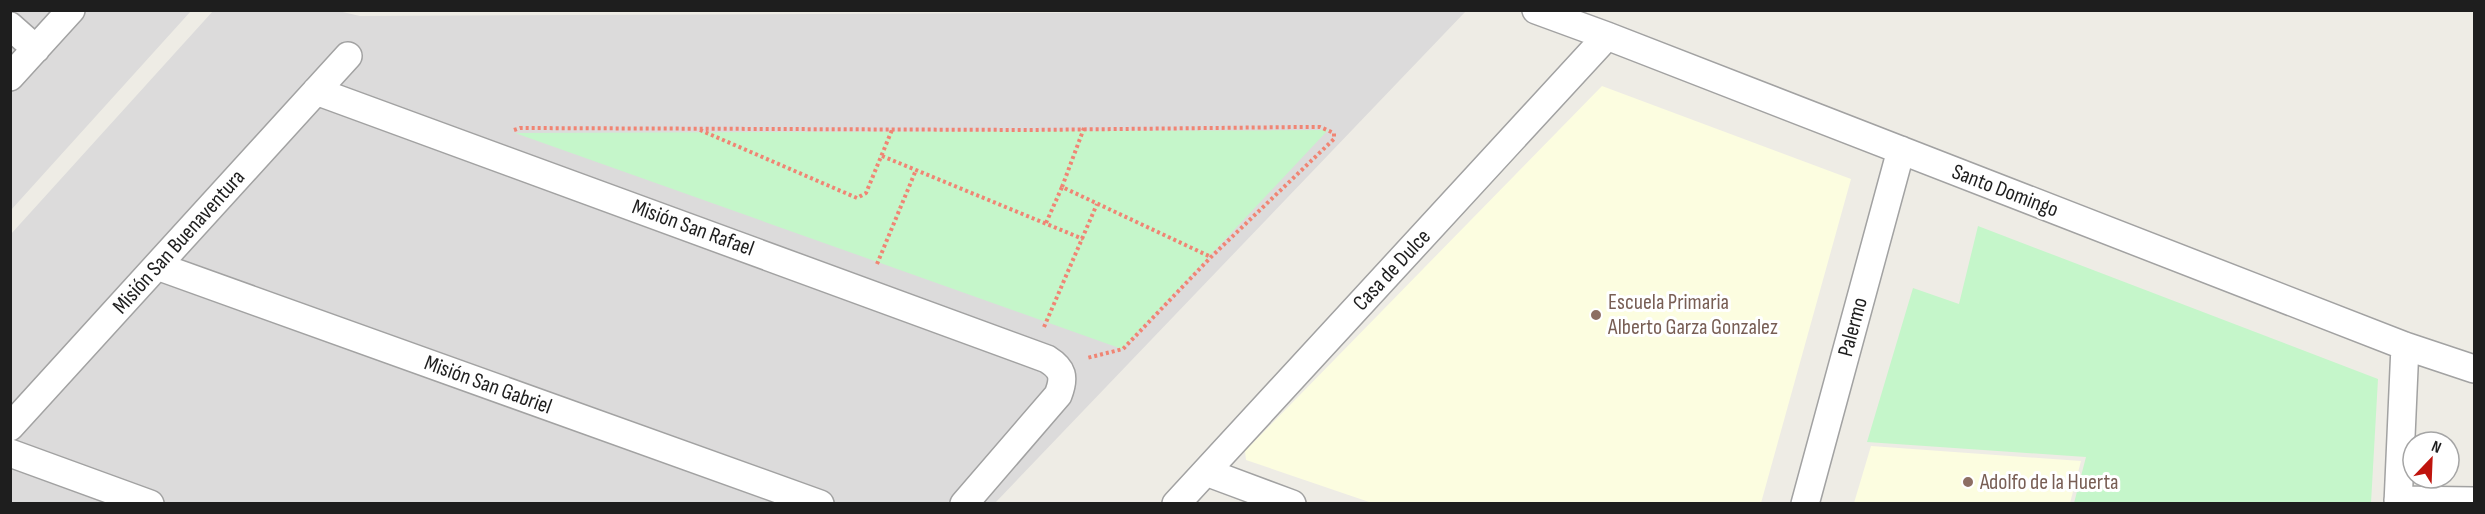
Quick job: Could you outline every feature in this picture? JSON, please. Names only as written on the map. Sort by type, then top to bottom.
[{"type":"street","points":[[10,76],[71,10]]},
{"type":"street","name":"Santo Domingo","points":[[1536,10],[2406,346],[2475,369]]},
{"type":"street","points":[[10,26],[36,49]]},
{"type":"street","name":"Casa de Dulce","points":[[1176,504],[1607,36]]},
{"type":"street","name":"Misión San Buenaventura","points":[[10,427],[348,56]]},
{"type":"street","name":"Misión San Rafael","points":[[316,91],[865,291],[1032,354],[1061,371]]},
{"type":"street","name":"Palermo","points":[[1805,504],[1901,150]]},
{"type":"street","name":"Misión San Gabriel","points":[[157,266],[820,504]]},
{"type":"street","points":[[2406,346],[2398,502],[2475,501]]},
{"type":"street","points":[[964,504],[1058,395],[1061,371]]},
{"type":"street","points":[[10,453],[150,504]]},
{"type":"street","points":[[1206,472],[1292,504]]},
{"type":"path","points":[[497,157],[507,133],[520,128],[892,130],[1320,127],[1334,133],[1334,139],[1211,257],[1123,349],[1061,371]]},
{"type":"path","points":[[1046,223],[1062,188],[1084,128]]},
{"type":"path","points":[[697,129],[857,198],[866,193],[892,130]]},
{"type":"path","points":[[882,156],[1083,239]]},
{"type":"path","points":[[865,291],[916,170]]},
{"type":"path","points":[[1062,188],[1211,257]]},
{"type":"path","points":[[1032,354],[1097,204]]},
{"type":"shaded area","points":[[334,10],[360,16],[1466,11],[995,503],[11,504],[11,234],[213,11]]},
{"type":"shaded area","points":[[11,11],[191,11],[11,210]]},
{"type":"shaded area","name":"Escuela Primaria Alberto Garza Gonzalez","points":[[1602,86],[1851,179],[1761,503],[1372,503],[1246,460],[1245,451]]},
{"type":"shaded area","name":"Adolfo de la Huerta","points":[[1871,446],[2081,461],[2070,503],[1854,503]]},
{"type":"green space","points":[[1328,130],[1122,349],[515,133]]},
{"type":"green space","points":[[1978,226],[2378,379],[2371,503],[2074,503],[2086,457],[1867,442],[1913,288],[1959,304]]},
{"type":"place","name":"Escuela Primaria Alberto Garza Gonzalez","points":[[1596,315]]},
{"type":"place","name":"Adolfo de la Huerta","points":[[1968,482]]}]
